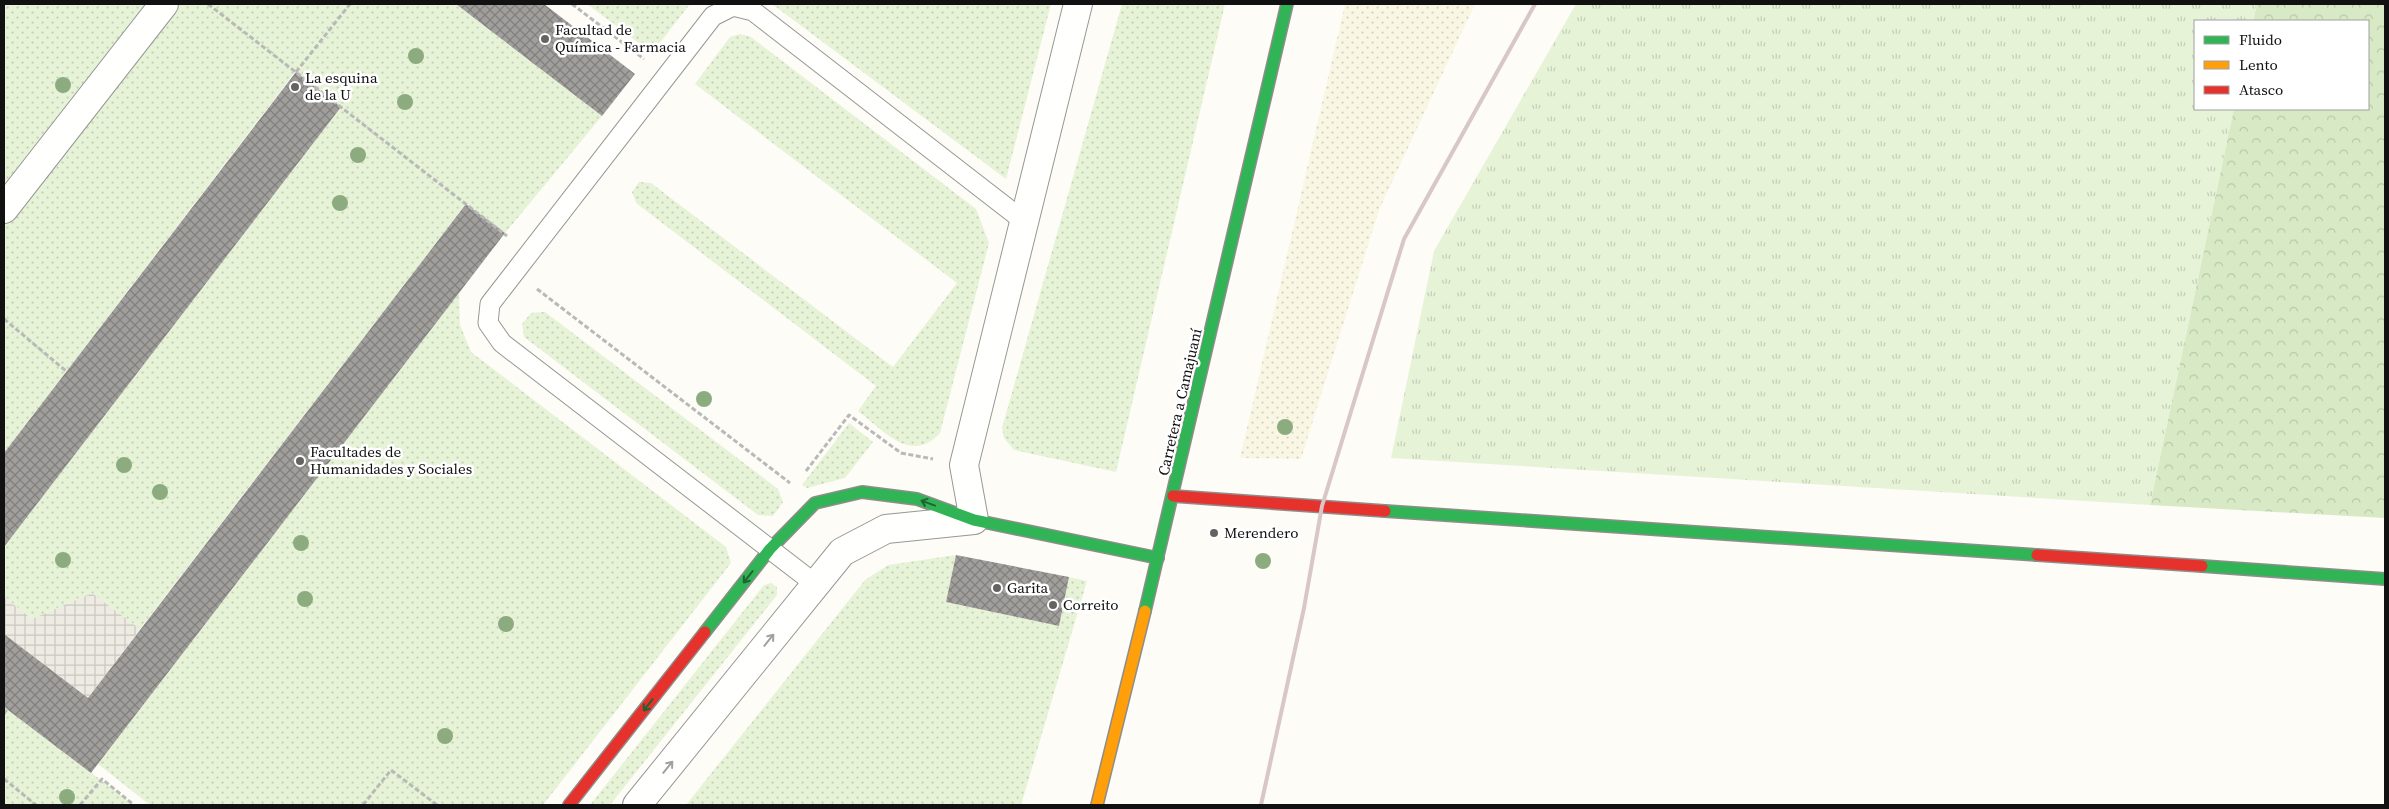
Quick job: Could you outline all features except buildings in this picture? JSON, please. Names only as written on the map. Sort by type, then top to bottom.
[{"type":"street","points":[[4,209],[164,4]]},
{"type":"street","points":[[974,520],[964,465],[1078,4]]},
{"type":"street","name":"Carretera a Camajuaní","points":[[1097,805],[1173,496],[1287,4]]},
{"type":"street","points":[[569,805],[770,549],[815,503],[862,492],[917,499],[974,520],[1158,558]]},
{"type":"street","points":[[1173,496],[2385,579]]},
{"type":"street","points":[[637,805],[814,583],[842,552],[886,529],[974,520]]},
{"type":"lane","points":[[814,583],[502,343],[488,323],[490,304],[713,16],[733,6],[753,11],[1025,222]]},
{"type":"path","points":[[208,4],[530,253]]},
{"type":"path","points":[[296,72],[350,4]]},
{"type":"path","points":[[572,4],[666,76]]},
{"type":"path","points":[[515,272],[815,503]]},
{"type":"path","points":[[4,319],[66,371]]},
{"type":"path","points":[[794,486],[849,415],[900,453],[964,465]]},
{"type":"path","points":[[4,714],[7,709]]},
{"type":"path","points":[[363,805],[391,770],[436,805]]},
{"type":"path","points":[[4,779],[36,805]]},
{"type":"path","points":[[80,805],[102,779],[134,805]]},
{"type":"shaded area","points":[[1345,4],[1475,4],[1379,210],[1301,459],[1240,458]]},
{"type":"shaded area","points":[[92,593],[140,629],[88,698],[4,634],[4,597],[32,619]]},
{"type":"green space","points":[[4,4],[456,4],[602,116],[505,233],[466,204],[140,629],[92,593],[32,619],[4,597],[4,547],[341,107],[295,72],[4,453]]},
{"type":"green space","points":[[587,4],[690,4],[652,53]]},
{"type":"green space","points":[[772,4],[1051,4],[1006,179]]},
{"type":"green space","points":[[1122,4],[1225,4],[1116,472],[1014,450],[1004,438],[1002,428]]},
{"type":"green space","points":[[1576,4],[2257,4],[2253,20],[2194,20],[2194,110],[2234,110],[2150,505],[1391,458],[1434,251]]},
{"type":"green space","points":[[2257,4],[2385,4],[2385,518],[2150,505],[2234,110],[2369,110],[2369,20],[2253,20]]},
{"type":"green space","points":[[740,34],[751,37],[976,209],[989,243],[940,433],[929,442],[918,446],[908,445],[897,441],[877,427],[858,411],[876,386],[636,203],[632,192],[639,182],[651,183],[893,367],[957,283],[695,84],[730,37]]},
{"type":"green space","points":[[459,292],[460,325],[471,352],[726,547],[731,563],[543,805],[150,805],[98,764]]},
{"type":"green space","points":[[545,312],[778,489],[783,502],[773,516],[758,515],[524,337],[522,324],[531,313]]},
{"type":"green space","points":[[849,423],[873,442],[845,478],[807,488],[802,485]]},
{"type":"green space","points":[[956,555],[946,602],[1059,626],[1069,577],[1087,581],[1021,805],[686,805],[865,580],[888,565]]},
{"type":"green space","points":[[771,583],[777,587],[777,595],[610,805],[590,805],[764,585]]},
{"type":"green space","points":[[4,707],[134,805],[4,805]]},
{"type":"railway","points":[[1261,805],[1304,608],[1322,506],[1404,239],[1535,4]]},
{"type":"traffic: fast","points":[[1145,611],[1287,4]]},
{"type":"traffic: fast","points":[[705,632],[770,549],[815,503],[862,492],[917,499],[974,520],[1158,558]]},
{"type":"traffic: fast","points":[[1385,511],[2037,555]]},
{"type":"traffic: fast","points":[[2202,566],[2385,579]]},
{"type":"traffic: slow","points":[[1097,805],[1145,611]]},
{"type":"traffic: jam","points":[[1173,496],[1385,511]]},
{"type":"traffic: jam","points":[[2037,555],[2202,566]]},
{"type":"traffic: jam","points":[[569,805],[705,632]]},
{"type":"place","name":"Facultad de Química - Farmacia","points":[[545,39]]},
{"type":"place","name":"La esquina de la U","points":[[295,87]]},
{"type":"place","name":"Facultades de Humanidades y Sociales","points":[[300,461]]},
{"type":"place","name":"Merendero","points":[[1214,533]]},
{"type":"place","name":"Garita","points":[[997,588]]},
{"type":"place","name":"Correito","points":[[1053,605]]}]
